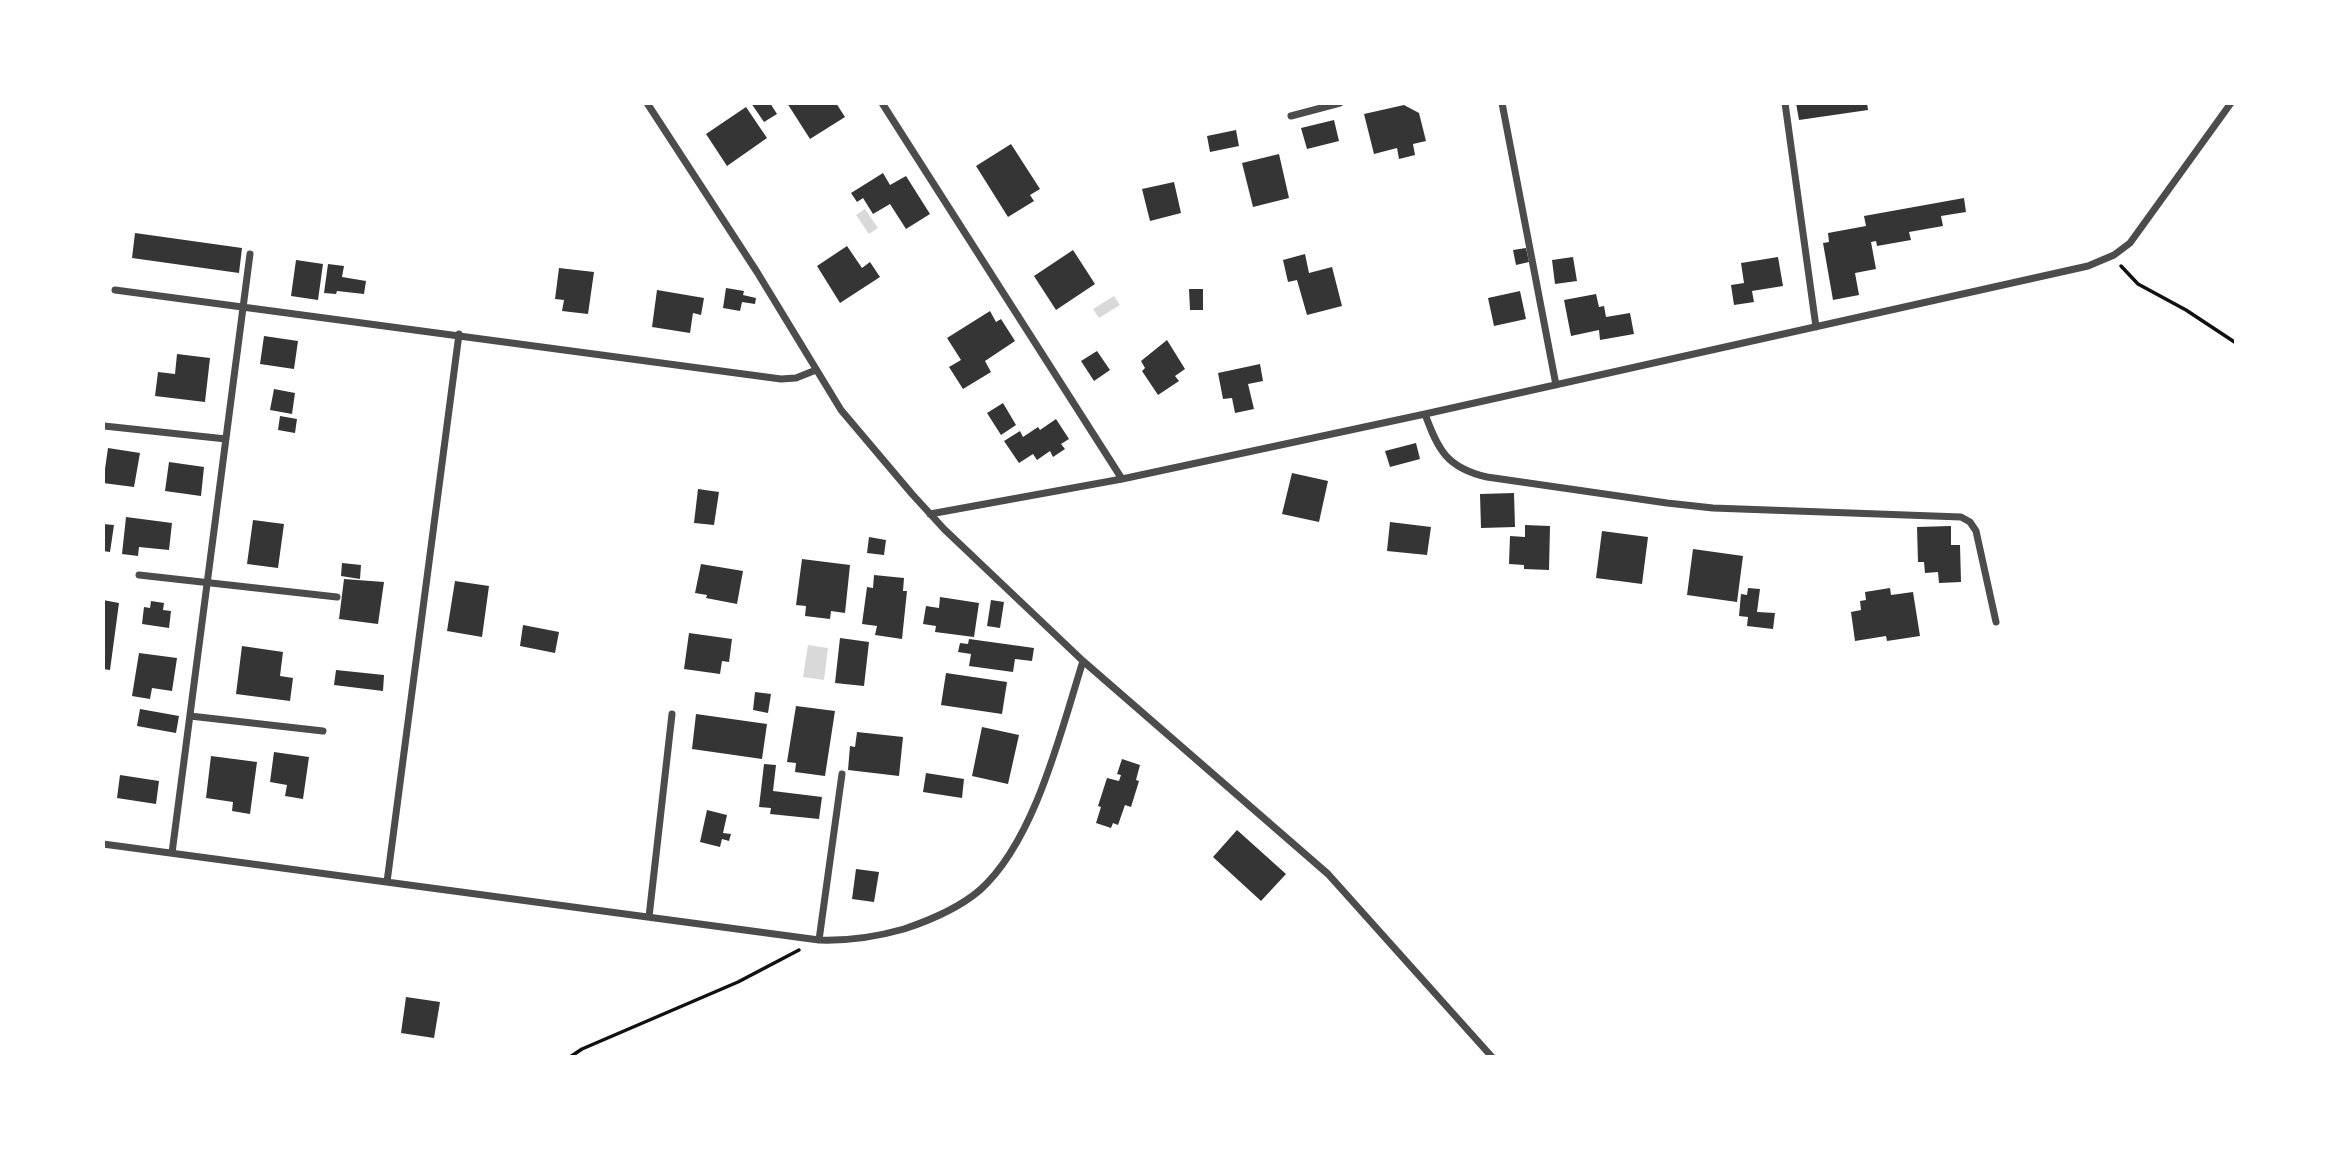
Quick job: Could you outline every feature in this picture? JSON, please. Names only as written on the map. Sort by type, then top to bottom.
[{"type":"street","points":[[647,103],[850,422],[930,514],[1083,662],[1328,874],[1492,1057]]},
{"type":"street","points":[[882,103],[1122,479]]},
{"type":"street","points":[[1292,116],[1340,103]]},
{"type":"street","points":[[1502,103],[1556,385]]},
{"type":"street","points":[[1785,103],[1816,327]]},
{"type":"street","points":[[930,514],[1122,479],[2073,270],[2115,256],[2126,247],[2231,103]]},
{"type":"street","points":[[172,853],[250,254]]},
{"type":"street","points":[[115,290],[781,379],[796,378],[816,370]]},
{"type":"street","points":[[387,882],[459,334]]},
{"type":"street","points":[[1425,414],[1435,440],[1449,460],[1466,471],[1487,477],[1713,508],[1961,517],[1976,531],[1996,622]]},
{"type":"street","points":[[104,426],[226,439]]},
{"type":"street","points":[[139,575],[337,597]]},
{"type":"street","points":[[103,844],[819,940],[868,937],[916,925],[954,908],[990,880],[1016,842],[1036,800],[1083,662]]},
{"type":"street","points":[[649,917],[672,714]]},
{"type":"street","points":[[190,716],[323,731]]},
{"type":"street","points":[[819,940],[842,774]]},
{"type":"path","points":[[2115,256],[2138,284],[2186,310],[2236,343]]},
{"type":"path","points":[[570,1057],[582,1049],[738,982],[819,940]]},
{"type":"shaded area","points":[[865,209],[878,228],[869,234],[856,215]]},
{"type":"shaded area","points":[[1114,296],[1120,305],[1099,318],[1093,309]]},
{"type":"shaded area","points":[[808,645],[828,648],[824,680],[803,677]]},
{"type":"building","points":[[751,103],[770,103],[777,114],[764,122]]},
{"type":"building","points":[[787,103],[836,103],[845,117],[810,139]]},
{"type":"building","points":[[1796,103],[1867,103],[1868,110],[1799,120]]},
{"type":"building","points":[[1404,105],[1419,113],[1426,141],[1413,144],[1415,155],[1399,159],[1397,148],[1374,154],[1364,114]]},
{"type":"building","points":[[746,107],[767,138],[727,166],[706,134]]},
{"type":"building","points":[[1334,120],[1339,141],[1307,149],[1301,128]]},
{"type":"building","points":[[1236,130],[1239,146],[1210,152],[1207,136]]},
{"type":"building","points":[[1011,144],[1040,189],[1030,195],[1034,201],[1008,217],[976,166]]},
{"type":"building","points":[[1279,154],[1289,198],[1253,207],[1242,163]]},
{"type":"building","points":[[883,173],[890,185],[906,176],[930,214],[906,229],[890,204],[873,214],[863,198],[857,202],[851,193]]},
{"type":"building","points":[[1174,182],[1181,213],[1150,221],[1142,189]]},
{"type":"building","points":[[1964,198],[1966,212],[1941,216],[1943,226],[1909,232],[1911,240],[1877,246],[1876,241],[1871,242],[1876,269],[1855,273],[1859,295],[1833,300],[1823,243],[1829,242],[1828,233],[1866,226],[1864,216]]},
{"type":"building","points":[[135,233],[242,248],[239,273],[132,258]]},
{"type":"building","points":[[847,246],[862,268],[870,262],[880,277],[840,303],[817,266]]},
{"type":"building","points":[[1526,248],[1529,262],[1516,265],[1513,250]]},
{"type":"building","points":[[1073,250],[1095,284],[1056,310],[1034,276]]},
{"type":"building","points":[[1305,254],[1309,273],[1332,267],[1342,306],[1307,315],[1297,280],[1288,282],[1283,260]]},
{"type":"building","points":[[1573,257],[1577,281],[1555,284],[1552,260]]},
{"type":"building","points":[[1778,257],[1783,286],[1752,291],[1754,302],[1734,305],[1731,285],[1744,283],[1741,263]]},
{"type":"building","points":[[296,260],[323,264],[318,300],[291,296]]},
{"type":"building","points":[[328,264],[344,266],[342,277],[366,281],[364,294],[337,291],[336,294],[324,293]]},
{"type":"building","points":[[559,268],[594,272],[588,314],[562,311],[564,300],[555,299]]},
{"type":"building","points":[[726,288],[744,291],[743,295],[756,298],[755,304],[742,302],[740,311],[723,308]]},
{"type":"building","points":[[1189,289],[1203,289],[1203,310],[1190,310]]},
{"type":"building","points":[[657,290],[704,298],[701,315],[693,313],[690,333],[652,327]]},
{"type":"building","points":[[1520,291],[1526,319],[1494,326],[1488,298]]},
{"type":"building","points":[[1596,294],[1599,307],[1604,306],[1606,317],[1630,313],[1634,334],[1600,340],[1599,330],[1571,336],[1564,300]]},
{"type":"building","points":[[990,311],[996,322],[1001,319],[1015,341],[985,361],[991,372],[963,389],[949,367],[961,360],[947,338]]},
{"type":"building","points":[[264,336],[298,341],[294,369],[260,364]]},
{"type":"building","points":[[1167,340],[1185,369],[1175,376],[1179,381],[1158,395],[1142,371],[1145,368],[1141,361]]},
{"type":"building","points":[[1097,351],[1110,370],[1094,381],[1081,361]]},
{"type":"building","points":[[177,354],[210,358],[205,402],[155,396],[158,372],[175,374]]},
{"type":"building","points":[[1260,364],[1263,381],[1248,384],[1254,409],[1235,413],[1232,398],[1223,399],[1218,373]]},
{"type":"building","points":[[274,389],[295,393],[292,414],[270,410]]},
{"type":"building","points":[[1003,403],[1016,425],[1001,435],[987,413]]},
{"type":"building","points":[[280,416],[297,419],[295,433],[278,430]]},
{"type":"building","points":[[1056,419],[1069,439],[1061,444],[1065,449],[1053,457],[1050,451],[1037,460],[1033,454],[1019,463],[1004,441],[1020,431],[1023,437],[1038,427],[1040,430]]},
{"type":"building","points":[[1416,443],[1420,459],[1390,467],[1385,451]]},
{"type":"building","points":[[108,448],[140,453],[134,487],[103,483]]},
{"type":"building","points":[[169,462],[204,467],[201,496],[165,491]]},
{"type":"building","points":[[1292,473],[1328,481],[1319,522],[1282,514]]},
{"type":"building","points":[[698,489],[719,492],[714,525],[694,523]]},
{"type":"building","points":[[1514,493],[1515,527],[1481,528],[1480,494]]},
{"type":"building","points":[[126,517],[172,523],[169,550],[139,547],[138,556],[122,554]]},
{"type":"building","points":[[253,520],[284,524],[278,568],[247,564]]},
{"type":"building","points":[[1390,522],[1431,527],[1427,555],[1387,551]]},
{"type":"building","points":[[103,524],[114,525],[110,552],[103,551]]},
{"type":"building","points":[[1525,525],[1550,526],[1549,570],[1524,569],[1524,565],[1509,564],[1510,536],[1525,537]]},
{"type":"building","points":[[1951,526],[1951,545],[1960,545],[1961,582],[1939,583],[1938,572],[1925,573],[1924,562],[1918,562],[1917,527]]},
{"type":"building","points":[[1602,531],[1648,537],[1642,584],[1596,578]]},
{"type":"building","points":[[869,537],[886,540],[884,555],[867,553]]},
{"type":"building","points":[[1693,549],[1743,556],[1737,602],[1687,595]]},
{"type":"building","points":[[802,559],[850,565],[845,613],[831,611],[830,619],[805,616],[806,606],[796,605]]},
{"type":"building","points":[[342,563],[361,565],[360,579],[341,576]]},
{"type":"building","points":[[701,564],[743,571],[737,604],[695,593]]},
{"type":"building","points":[[874,575],[904,578],[903,591],[907,591],[902,639],[875,635],[877,626],[862,624],[867,587],[873,588]]},
{"type":"building","points":[[344,579],[384,582],[378,624],[339,619]]},
{"type":"building","points":[[455,581],[489,586],[482,637],[447,631]]},
{"type":"building","points":[[1748,588],[1760,589],[1757,612],[1775,613],[1773,629],[1747,626],[1748,617],[1739,616],[1741,594],[1747,595]]},
{"type":"building","points":[[1890,588],[1891,595],[1913,592],[1920,636],[1887,641],[1886,636],[1855,641],[1851,612],[1861,610],[1860,601],[1866,600],[1865,592]]},
{"type":"building","points":[[940,597],[979,603],[974,637],[935,632],[936,626],[923,624],[926,606],[939,608]]},
{"type":"building","points":[[103,600],[119,603],[110,670],[103,669]]},
{"type":"building","points":[[991,600],[1004,602],[1000,628],[987,626]]},
{"type":"building","points":[[151,601],[164,603],[163,610],[171,611],[169,628],[142,624],[144,607],[150,608]]},
{"type":"building","points":[[523,625],[559,632],[555,653],[520,646]]},
{"type":"building","points":[[689,633],[732,639],[729,662],[722,661],[720,674],[684,669]]},
{"type":"building","points":[[840,638],[869,642],[864,686],[835,683]]},
{"type":"building","points":[[969,639],[1034,648],[1032,661],[1015,659],[1013,672],[969,666],[971,654],[958,652],[960,643],[968,644]]},
{"type":"building","points":[[242,646],[283,652],[280,676],[293,678],[290,701],[236,694]]},
{"type":"building","points":[[139,653],[177,658],[172,691],[152,688],[150,699],[132,696]]},
{"type":"building","points":[[336,670],[384,675],[383,691],[334,685]]},
{"type":"building","points":[[946,673],[1007,682],[1002,714],[941,705]]},
{"type":"building","points":[[755,692],[771,694],[768,713],[753,710]]},
{"type":"building","points":[[796,706],[835,711],[825,776],[795,772],[796,763],[787,762]]},
{"type":"building","points":[[140,709],[179,716],[176,733],[137,726]]},
{"type":"building","points":[[696,714],[767,724],[762,759],[692,749]]},
{"type":"building","points":[[982,727],[1019,735],[1008,784],[972,776]]},
{"type":"building","points":[[857,732],[903,737],[899,776],[848,770],[850,746],[855,747]]},
{"type":"building","points":[[274,752],[309,757],[303,799],[285,796],[287,785],[270,782]]},
{"type":"building","points":[[211,756],[257,762],[250,814],[232,811],[233,802],[206,798]]},
{"type":"building","points":[[1122,759],[1140,765],[1136,780],[1139,781],[1131,807],[1125,805],[1118,825],[1113,823],[1111,828],[1096,823],[1101,807],[1098,806],[1107,778],[1119,781],[1121,775],[1117,774]]},
{"type":"building","points":[[764,764],[776,765],[773,791],[822,797],[819,819],[770,814],[771,808],[759,807]]},
{"type":"building","points":[[926,773],[964,779],[962,798],[923,792]]},
{"type":"building","points":[[120,775],[159,781],[156,804],[117,798]]},
{"type":"building","points":[[707,810],[727,815],[723,833],[731,834],[729,841],[722,839],[720,847],[700,842]]},
{"type":"building","points":[[1237,830],[1286,874],[1261,901],[1213,857]]},
{"type":"building","points":[[856,869],[879,872],[874,902],[852,899]]},
{"type":"building","points":[[406,997],[440,1002],[434,1038],[401,1033]]}]
